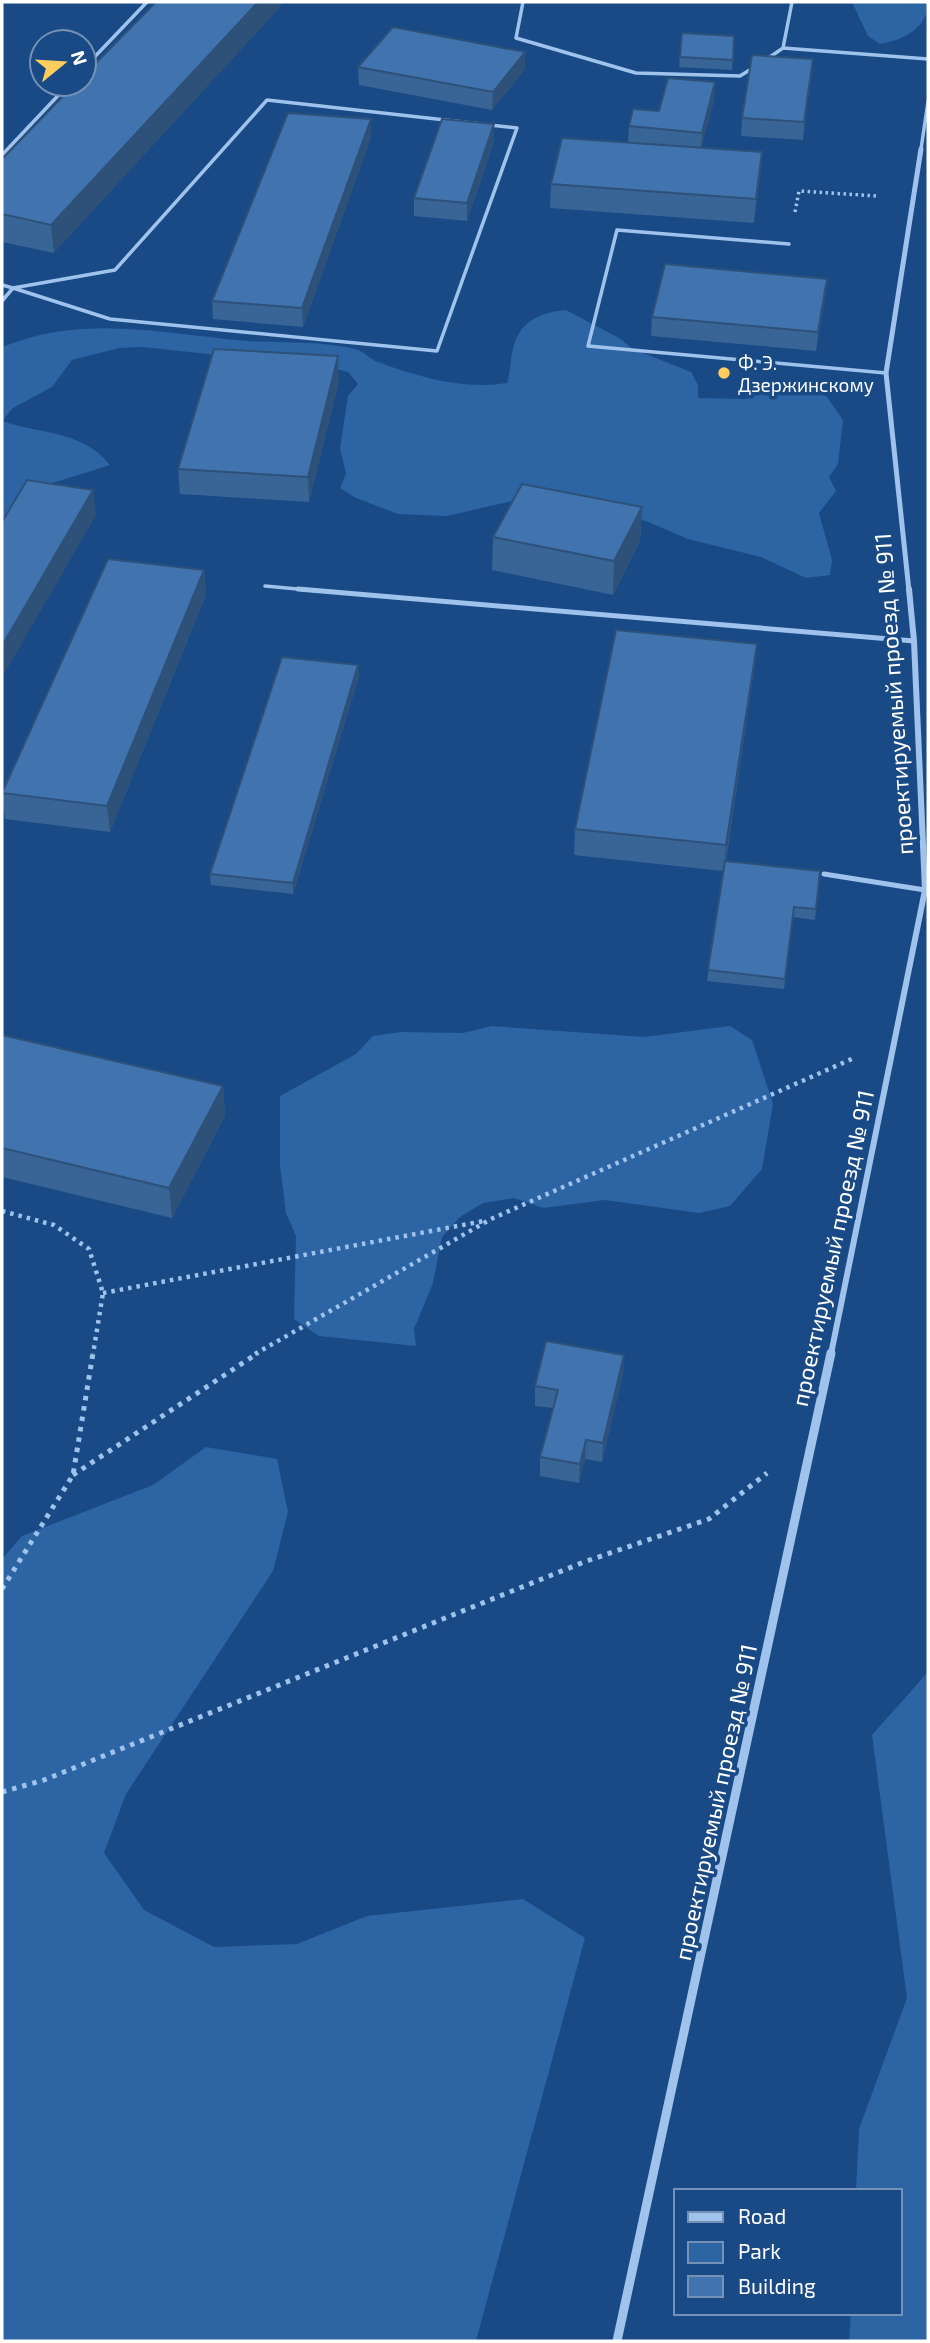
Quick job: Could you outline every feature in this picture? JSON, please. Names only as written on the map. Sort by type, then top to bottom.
[{"type":"street","name":"проектируемый проезд № 911","points":[[617,2341],[814,1436],[925,890],[914,641],[886,373],[921,149]]},
{"type":"lane","points":[[98,54],[148,2]]},
{"type":"lane","points":[[523,2],[516,38],[636,73],[740,76],[783,48],[928,59]]},
{"type":"lane","points":[[783,48],[792,2]]},
{"type":"lane","points":[[2,155],[56,98]]},
{"type":"lane","points":[[2,285],[13,288],[110,319],[438,351],[517,128],[268,100],[115,270],[13,288],[2,301]]},
{"type":"lane","points":[[921,149],[928,102]]},
{"type":"lane","points":[[789,244],[617,230],[588,346],[886,373]]},
{"type":"lane","points":[[265,586],[914,641]]},
{"type":"lane","points":[[824,874],[925,890]]},
{"type":"path","points":[[789,244],[799,191],[841,194]]},
{"type":"path","points":[[73,1475],[268,1346],[491,1219],[894,1040]]},
{"type":"path","points":[[2,1211],[54,1225],[89,1249],[103,1293],[73,1475],[2,1589]]},
{"type":"path","points":[[103,1293],[491,1219]]},
{"type":"path","points":[[2,1792],[69,1770],[584,1562],[709,1519],[814,1436]]},
{"type":"green space","points":[[852,2],[928,2],[924,19],[919,26],[906,36],[880,44],[868,36]]},
{"type":"green space","points":[[566,310],[619,338],[633,349],[691,372],[698,385],[698,398],[746,399],[784,385],[807,384],[827,397],[843,420],[838,464],[829,477],[836,491],[819,513],[832,560],[830,575],[806,578],[761,557],[688,539],[646,521],[525,498],[447,516],[398,514],[356,498],[340,488],[346,474],[340,448],[348,396],[358,384],[348,372],[327,367],[143,347],[119,348],[72,360],[52,387],[13,408],[2,421],[2,347],[33,337],[94,328],[342,346],[358,350],[378,362],[409,373],[457,383],[490,385],[507,383],[517,336],[527,323],[541,315]]},
{"type":"green space","points":[[2,421],[74,439],[87,445],[110,465],[43,486],[2,551]]},
{"type":"green space","points":[[492,1026],[644,1037],[730,1026],[752,1040],[773,1104],[762,1169],[730,1206],[699,1213],[605,1200],[543,1208],[514,1198],[483,1203],[460,1217],[442,1237],[433,1283],[414,1329],[416,1346],[319,1336],[294,1319],[296,1236],[286,1213],[280,1165],[280,1096],[356,1054],[373,1036],[401,1032],[463,1033]]},
{"type":"green space","points":[[206,1447],[277,1459],[288,1512],[273,1571],[126,1794],[104,1853],[144,1910],[214,1947],[297,1944],[367,1916],[523,1899],[585,1938],[476,2341],[2,2341],[2,1559],[22,1536],[153,1485]]},
{"type":"green space","points":[[928,1672],[928,2341],[849,2341],[851,2315],[902,2315],[902,2189],[856,2189],[859,2129],[907,1998],[872,1735]]},
{"type":"building","points":[[156,2],[258,2],[51,225],[2,214],[2,159],[61,98],[98,98],[98,61]]},
{"type":"building","points":[[393,27],[525,52],[493,92],[358,67]]},
{"type":"building","points":[[682,33],[734,36],[733,60],[680,57]]},
{"type":"building","points":[[752,55],[813,59],[804,122],[742,118]]},
{"type":"building","points":[[668,78],[715,82],[702,133],[629,126],[633,109],[659,111]]},
{"type":"building","points":[[288,113],[371,119],[302,308],[212,301]]},
{"type":"building","points":[[442,119],[494,124],[467,203],[414,198]]},
{"type":"building","points":[[562,138],[762,152],[756,199],[551,184]]},
{"type":"building","points":[[665,264],[827,279],[818,332],[652,317]]},
{"type":"building","points":[[214,349],[338,356],[308,477],[178,469]]},
{"type":"building","points":[[27,480],[93,490],[2,646],[2,522]]},
{"type":"building","points":[[522,484],[642,507],[614,561],[493,537]]},
{"type":"building","points":[[108,559],[204,570],[107,806],[2,793]]},
{"type":"building","points":[[616,630],[757,644],[726,845],[575,829]]},
{"type":"building","points":[[282,657],[358,665],[293,883],[210,874]]},
{"type":"building","points":[[725,861],[820,871],[816,909],[794,907],[785,979],[708,970]]},
{"type":"building","points":[[2,1035],[223,1086],[169,1188],[2,1148]]},
{"type":"building","points":[[546,1341],[624,1355],[603,1443],[586,1440],[580,1464],[540,1457],[558,1390],[535,1386]]},
{"type":"place","name":"Ф. Э. Дзержинскому","points":[[724,373]]}]
